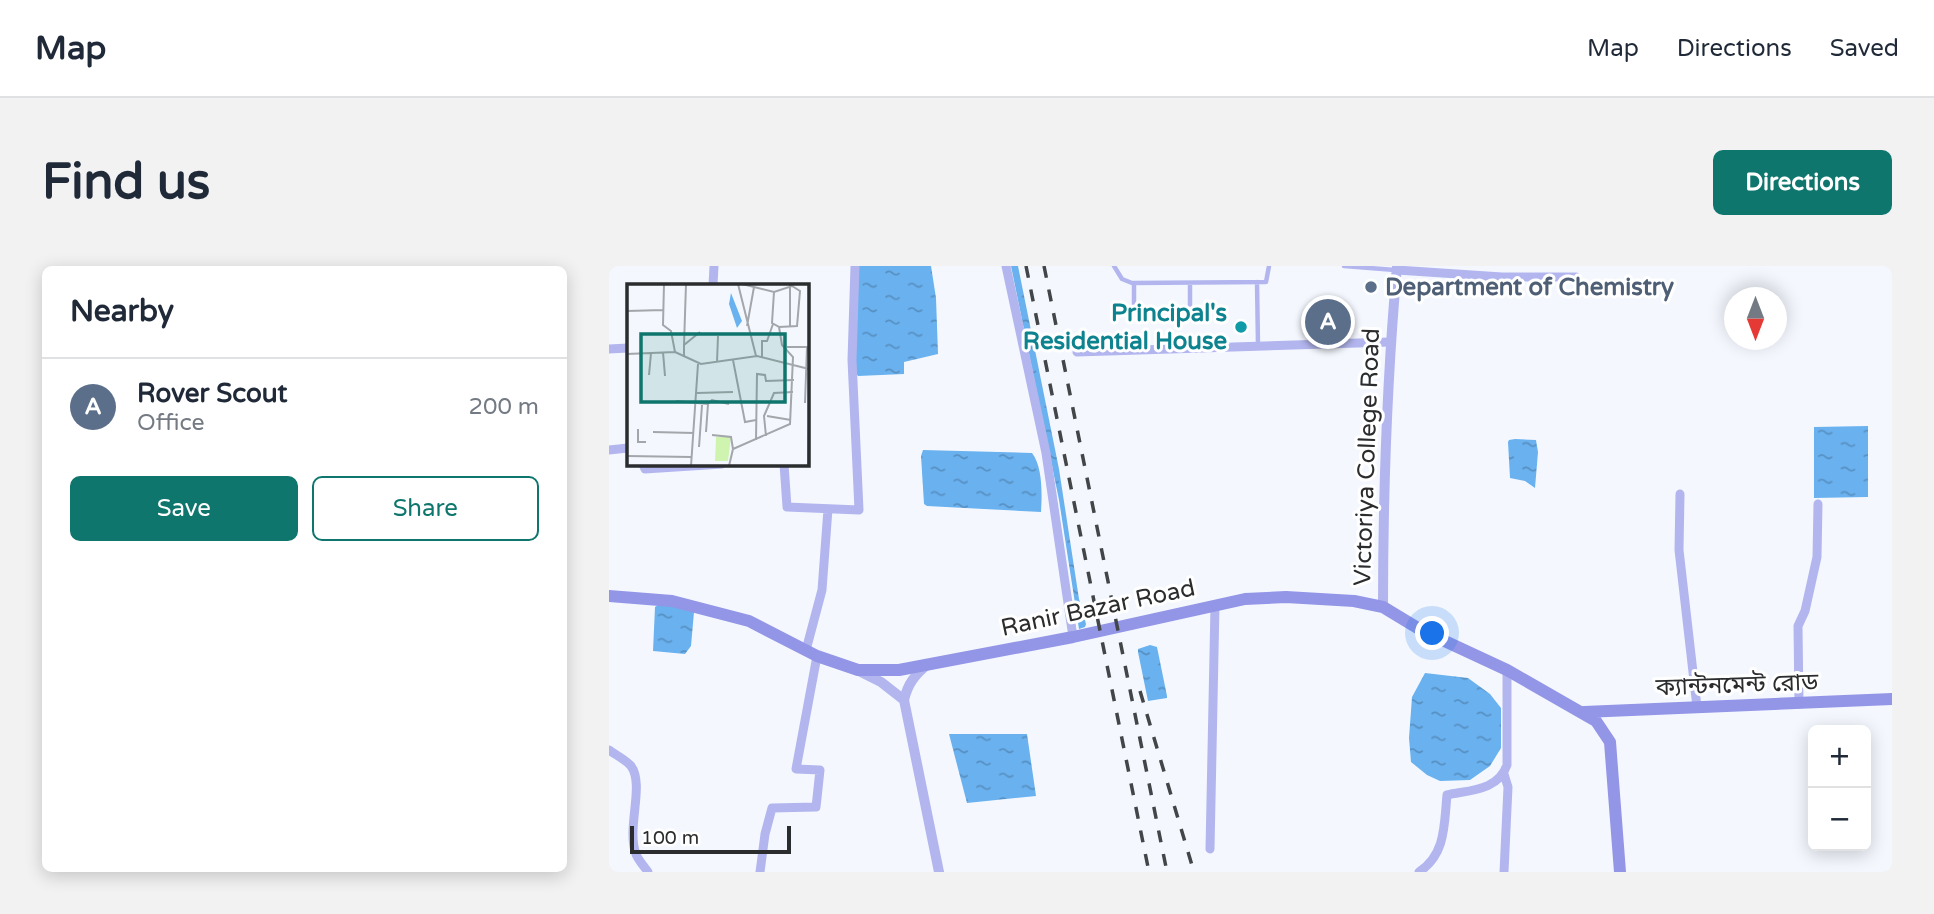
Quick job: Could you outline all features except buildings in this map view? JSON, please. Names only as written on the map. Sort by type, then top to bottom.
[{"type":"main road","name":"Ranir Bazar Road","points":[[609,596],[672,601],[749,621],[811,653],[858,670],[899,670],[1073,637],[1245,599],[1286,597],[1355,601],[1383,607],[1421,630],[1507,670],[1584,712]]},
{"type":"main road","name":"ক্যান্টনমেন্ট রোড","points":[[1584,712],[1892,699]]},
{"type":"main road","points":[[1584,712],[1596,721],[1610,741],[1620,872]]},
{"type":"street","points":[[713,284],[714,266]]},
{"type":"street","points":[[784,466],[787,508],[859,510],[852,360],[855,266]]},
{"type":"street","points":[[1006,266],[1046,453],[1073,637]]},
{"type":"street","points":[[1397,268],[1502,277],[1576,277]]},
{"type":"street","name":"Victoriya College Road","points":[[1383,607],[1390,342],[1397,268]]},
{"type":"street","points":[[1077,352],[1390,342]]},
{"type":"street","points":[[609,349],[627,348]]},
{"type":"street","points":[[609,450],[627,448]]},
{"type":"street","points":[[644,466],[645,469],[691,466]]},
{"type":"street","points":[[1679,494],[1679,550],[1697,707]]},
{"type":"street","points":[[1799,704],[1798,626],[1805,611],[1817,557],[1818,504]]},
{"type":"street","points":[[760,872],[772,808],[816,807],[820,770],[796,769],[822,590],[828,509]]},
{"type":"street","points":[[1210,849],[1215,605]]},
{"type":"street","points":[[928,664],[913,676],[907,686],[904,700],[939,872]]},
{"type":"street","points":[[858,670],[881,682],[904,700]]},
{"type":"street","points":[[1504,872],[1507,670]]},
{"type":"street","points":[[609,750],[630,764],[635,774],[637,785],[632,835],[636,854],[648,872]]},
{"type":"street","points":[[1419,872],[1432,863],[1439,850],[1447,795],[1490,785],[1504,774]]},
{"type":"lane","points":[[1114,266],[1122,279],[1134,283],[1266,282],[1269,266]]},
{"type":"lane","points":[[1344,266],[1397,268]]},
{"type":"lane","points":[[1257,282],[1258,345]]},
{"type":"lane","points":[[1134,283],[1134,312]]},
{"type":"lane","points":[[1190,283],[1190,313]]},
{"type":"water","points":[[857,266],[931,266],[936,298],[938,354],[904,362],[904,374],[858,376],[855,372]]},
{"type":"water","points":[[1011,266],[1018,266],[1059,469],[1079,599],[1086,624],[1079,629],[1059,500]]},
{"type":"water","points":[[1868,426],[1868,497],[1814,498],[1814,427]]},
{"type":"water","points":[[1515,439],[1536,440],[1538,452],[1535,488],[1525,481],[1510,478],[1508,442]]},
{"type":"water","points":[[923,450],[1032,453],[1040,473],[1041,512],[927,506],[924,504],[921,456]]},
{"type":"water","points":[[661,603],[694,612],[691,646],[685,654],[653,651],[655,607]]},
{"type":"water","points":[[1150,645],[1157,647],[1167,698],[1148,701],[1138,649]]},
{"type":"water","points":[[1425,673],[1468,678],[1490,694],[1501,708],[1501,748],[1490,766],[1470,780],[1440,781],[1427,775],[1411,762],[1409,738],[1412,697]]},
{"type":"water","points":[[949,734],[1027,734],[1036,796],[967,803]]},
{"type":"railway","points":[[1026,266],[1149,872]]},
{"type":"railway","points":[[1044,266],[1167,872]]},
{"type":"railway","points":[[1140,691],[1194,872]]},
{"type":"place","name":"Department of Chemistry","points":[[1371,287]]},
{"type":"place","name":"Rover Scout","points":[[1328,322]]},
{"type":"place","name":"Principal's Residential House","points":[[1241,327]]}]
